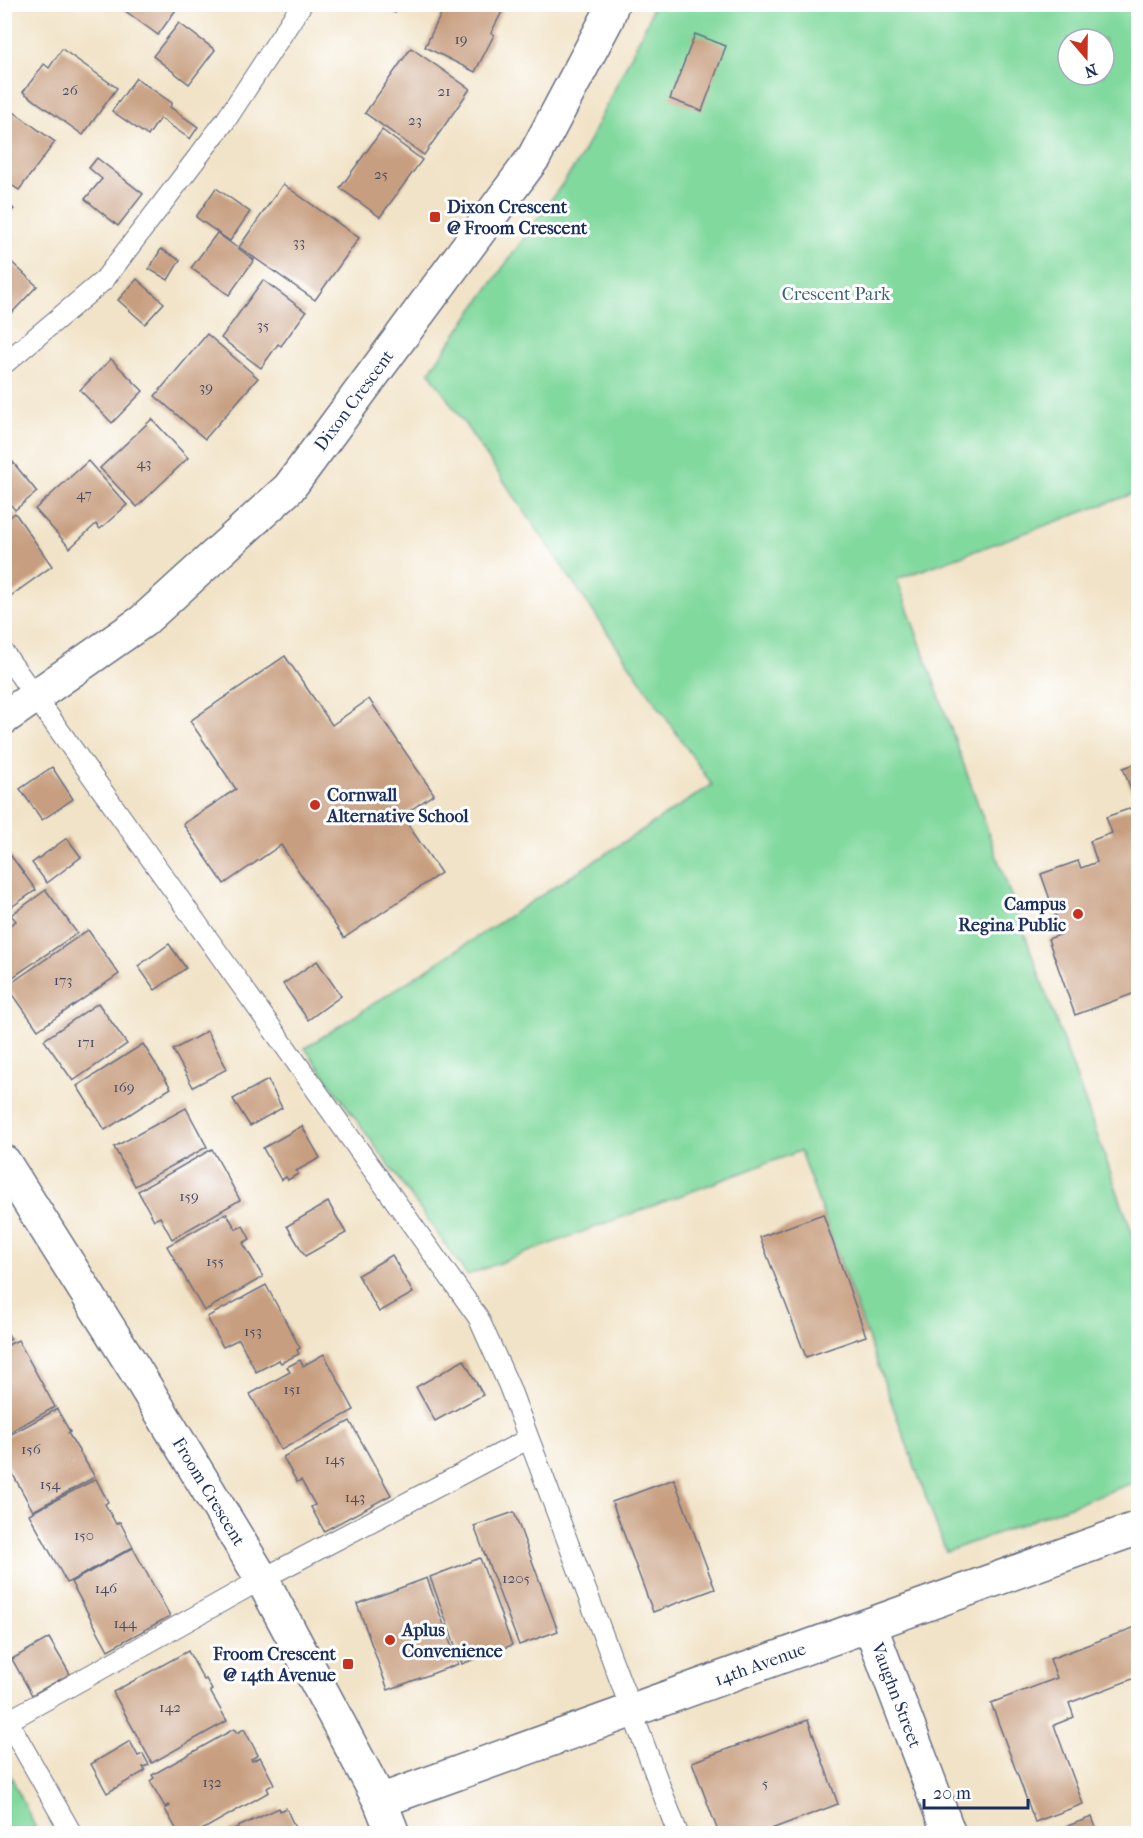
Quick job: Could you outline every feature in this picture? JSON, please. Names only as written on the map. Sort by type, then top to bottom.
[{"type":"street","name":"Dixon Crescent","points":[[4,718],[143,621],[289,488],[534,157],[607,19],[612,4]]},
{"type":"street","name":"Froom Crescent","points":[[4,1162],[134,1368],[262,1579],[380,1801],[393,1833]]},
{"type":"street","name":"14th Avenue","points":[[380,1801],[1138,1528]]},
{"type":"street","name":"Vaughn Street","points":[[870,1625],[949,1833]]},
{"type":"lane","points":[[4,364],[104,280],[226,120],[302,4]]},
{"type":"lane","points":[[4,653],[478,1317],[509,1386],[678,1833]]},
{"type":"lane","points":[[72,1833],[6,1717],[528,1439]]},
{"type":"green space","name":"Crescent Park","points":[[653,5],[1138,5],[1138,492],[897,579],[1138,1249],[1138,1481],[946,1552],[800,1151],[467,1275],[305,1048],[712,785],[429,372],[580,159],[648,21]]},
{"type":"green space","points":[[5,1764],[38,1833],[5,1833]]},
{"type":"building","points":[[116,4],[180,4],[158,35]]},
{"type":"building","points":[[377,4],[399,4],[395,13]]},
{"type":"building","points":[[446,4],[506,4],[491,33],[494,35],[475,72],[425,47]]},
{"type":"building","points":[[179,23],[215,50],[189,84],[153,56]]},
{"type":"building","points":[[695,34],[726,46],[702,111],[670,99]]},
{"type":"building","points":[[411,48],[470,89],[424,155],[365,113]]},
{"type":"building","points":[[62,49],[117,88],[83,135],[23,92],[44,64],[49,68]]},
{"type":"building","points":[[136,78],[172,103],[170,107],[198,127],[190,139],[160,118],[148,136],[112,111]]},
{"type":"building","points":[[11,110],[55,142],[19,190],[4,180],[4,119]]},
{"type":"building","points":[[382,130],[422,160],[380,217],[340,188]]},
{"type":"building","points":[[97,158],[143,194],[118,226],[85,199],[102,179],[89,168]]},
{"type":"building","points":[[283,184],[359,238],[315,300],[239,247]]},
{"type":"building","points":[[216,188],[250,212],[230,241],[196,217]]},
{"type":"building","points":[[4,200],[14,209],[4,219]]},
{"type":"building","points":[[217,233],[254,260],[229,295],[191,268]]},
{"type":"building","points":[[161,249],[180,260],[168,280],[149,269]]},
{"type":"building","points":[[4,255],[37,286],[8,317],[4,314]]},
{"type":"building","points":[[137,279],[164,303],[145,324],[118,300]]},
{"type":"building","points":[[263,280],[306,312],[281,346],[278,344],[261,368],[221,338]]},
{"type":"building","points":[[207,334],[258,378],[205,439],[155,396]]},
{"type":"building","points":[[111,359],[143,391],[112,423],[80,390]]},
{"type":"building","points":[[152,419],[188,458],[137,507],[100,468]]},
{"type":"building","points":[[12,461],[37,492],[15,510],[4,497],[4,467]]},
{"type":"building","points":[[88,461],[127,505],[100,529],[96,524],[70,548],[35,509]]},
{"type":"building","points":[[15,513],[52,566],[5,600],[5,521]]},
{"type":"building","name":"Cornwall Alternative School","points":[[285,656],[332,725],[369,699],[434,794],[402,816],[441,873],[344,938],[281,845],[224,884],[183,824],[236,789],[190,721]]},
{"type":"building","points":[[1138,763],[1138,992],[1075,1015],[1048,939],[1062,934],[1041,874],[1078,861],[1081,868],[1097,862],[1090,841],[1112,833],[1106,817],[1137,806],[1123,768]]},
{"type":"building","points":[[52,767],[73,799],[42,820],[20,789]]},
{"type":"building","points":[[67,838],[81,857],[47,883],[32,863]]},
{"type":"building","points":[[9,853],[36,890],[4,912],[4,856]]},
{"type":"building","points":[[46,890],[77,933],[4,983],[4,929],[16,921],[11,915]]},
{"type":"building","points":[[88,930],[119,974],[38,1030],[7,986]]},
{"type":"building","points":[[169,944],[186,968],[155,990],[138,966]]},
{"type":"building","points":[[317,961],[341,996],[308,1020],[283,984]]},
{"type":"building","points":[[98,1003],[127,1044],[73,1081],[44,1040]]},
{"type":"building","points":[[207,1031],[227,1069],[193,1087],[173,1050]]},
{"type":"building","points":[[143,1044],[171,1088],[105,1130],[77,1086]]},
{"type":"building","points":[[268,1080],[282,1108],[250,1126],[233,1099]]},
{"type":"building","points":[[186,1108],[207,1147],[135,1186],[114,1147]]},
{"type":"building","points":[[302,1126],[320,1158],[296,1171],[298,1174],[288,1180],[286,1177],[281,1180],[263,1148]]},
{"type":"building","points":[[212,1149],[240,1200],[172,1239],[160,1217],[154,1220],[138,1191]]},
{"type":"building","points":[[328,1202],[346,1233],[305,1256],[287,1226]]},
{"type":"building","points":[[226,1213],[236,1229],[243,1226],[250,1239],[243,1243],[263,1277],[204,1311],[167,1246]]},
{"type":"building","points":[[823,1214],[866,1336],[806,1357],[760,1237]]},
{"type":"building","points":[[392,1255],[413,1293],[379,1312],[358,1275]]},
{"type":"building","points":[[266,1285],[300,1348],[297,1350],[299,1354],[281,1363],[279,1360],[256,1372],[239,1339],[223,1347],[207,1317]]},
{"type":"building","points":[[4,1327],[11,1339],[4,1343]]},
{"type":"building","points":[[18,1340],[55,1407],[4,1435],[4,1347]]},
{"type":"building","points":[[324,1354],[354,1410],[281,1450],[250,1394],[290,1372],[287,1367],[300,1360],[303,1366]]},
{"type":"building","points":[[464,1360],[483,1395],[435,1421],[416,1387]]},
{"type":"building","points":[[57,1409],[70,1432],[68,1433],[95,1477],[33,1511],[4,1458],[4,1438]]},
{"type":"building","points":[[350,1421],[391,1495],[324,1531],[311,1507],[315,1505],[301,1480],[297,1482],[283,1457]]},
{"type":"building","points":[[96,1479],[108,1502],[105,1504],[116,1524],[120,1522],[133,1547],[67,1583],[29,1514]]},
{"type":"building","points":[[674,1479],[715,1589],[653,1612],[612,1502]]},
{"type":"building","points":[[514,1512],[558,1631],[519,1645],[474,1526]]},
{"type":"building","points":[[133,1548],[170,1616],[108,1650],[71,1582]]},
{"type":"building","points":[[480,1558],[512,1645],[462,1664],[430,1577]]},
{"type":"building","points":[[427,1578],[458,1664],[388,1690],[357,1604]]},
{"type":"building","points":[[1138,1626],[1138,1677],[1069,1703],[1074,1717],[1054,1725],[1083,1804],[1035,1822],[991,1703],[1057,1678],[1050,1659]]},
{"type":"building","points":[[49,1638],[70,1674],[32,1695],[12,1659]]},
{"type":"building","points":[[188,1651],[204,1680],[206,1679],[227,1721],[152,1763],[113,1692]]},
{"type":"building","points":[[808,1720],[838,1804],[758,1834],[719,1834],[692,1762]]},
{"type":"building","points":[[234,1729],[237,1733],[244,1729],[258,1755],[251,1759],[252,1761],[260,1757],[274,1784],[267,1788],[269,1792],[195,1834],[179,1834],[165,1809],[170,1806],[165,1807],[150,1781],[154,1778],[152,1775]]},
{"type":"building","points":[[130,1741],[138,1756],[143,1754],[149,1765],[143,1767],[145,1771],[107,1793],[91,1764]]},
{"type":"building","points":[[279,1808],[280,1811],[286,1808],[298,1834],[223,1834]]},
{"type":"building","points":[[1092,1817],[1098,1834],[1048,1834],[1048,1833]]},
{"type":"place","name":"Dixon Crescent @ Froom Crescent","points":[[435,217]]},
{"type":"place","name":"Cornwall Alternative School","points":[[315,805]]},
{"type":"place","name":"Campus Regina Public","points":[[1078,914]]},
{"type":"place","name":"Aplus Convenience","points":[[390,1640]]},
{"type":"place","name":"Froom Crescent @ 14th Avenue","points":[[348,1664]]}]
